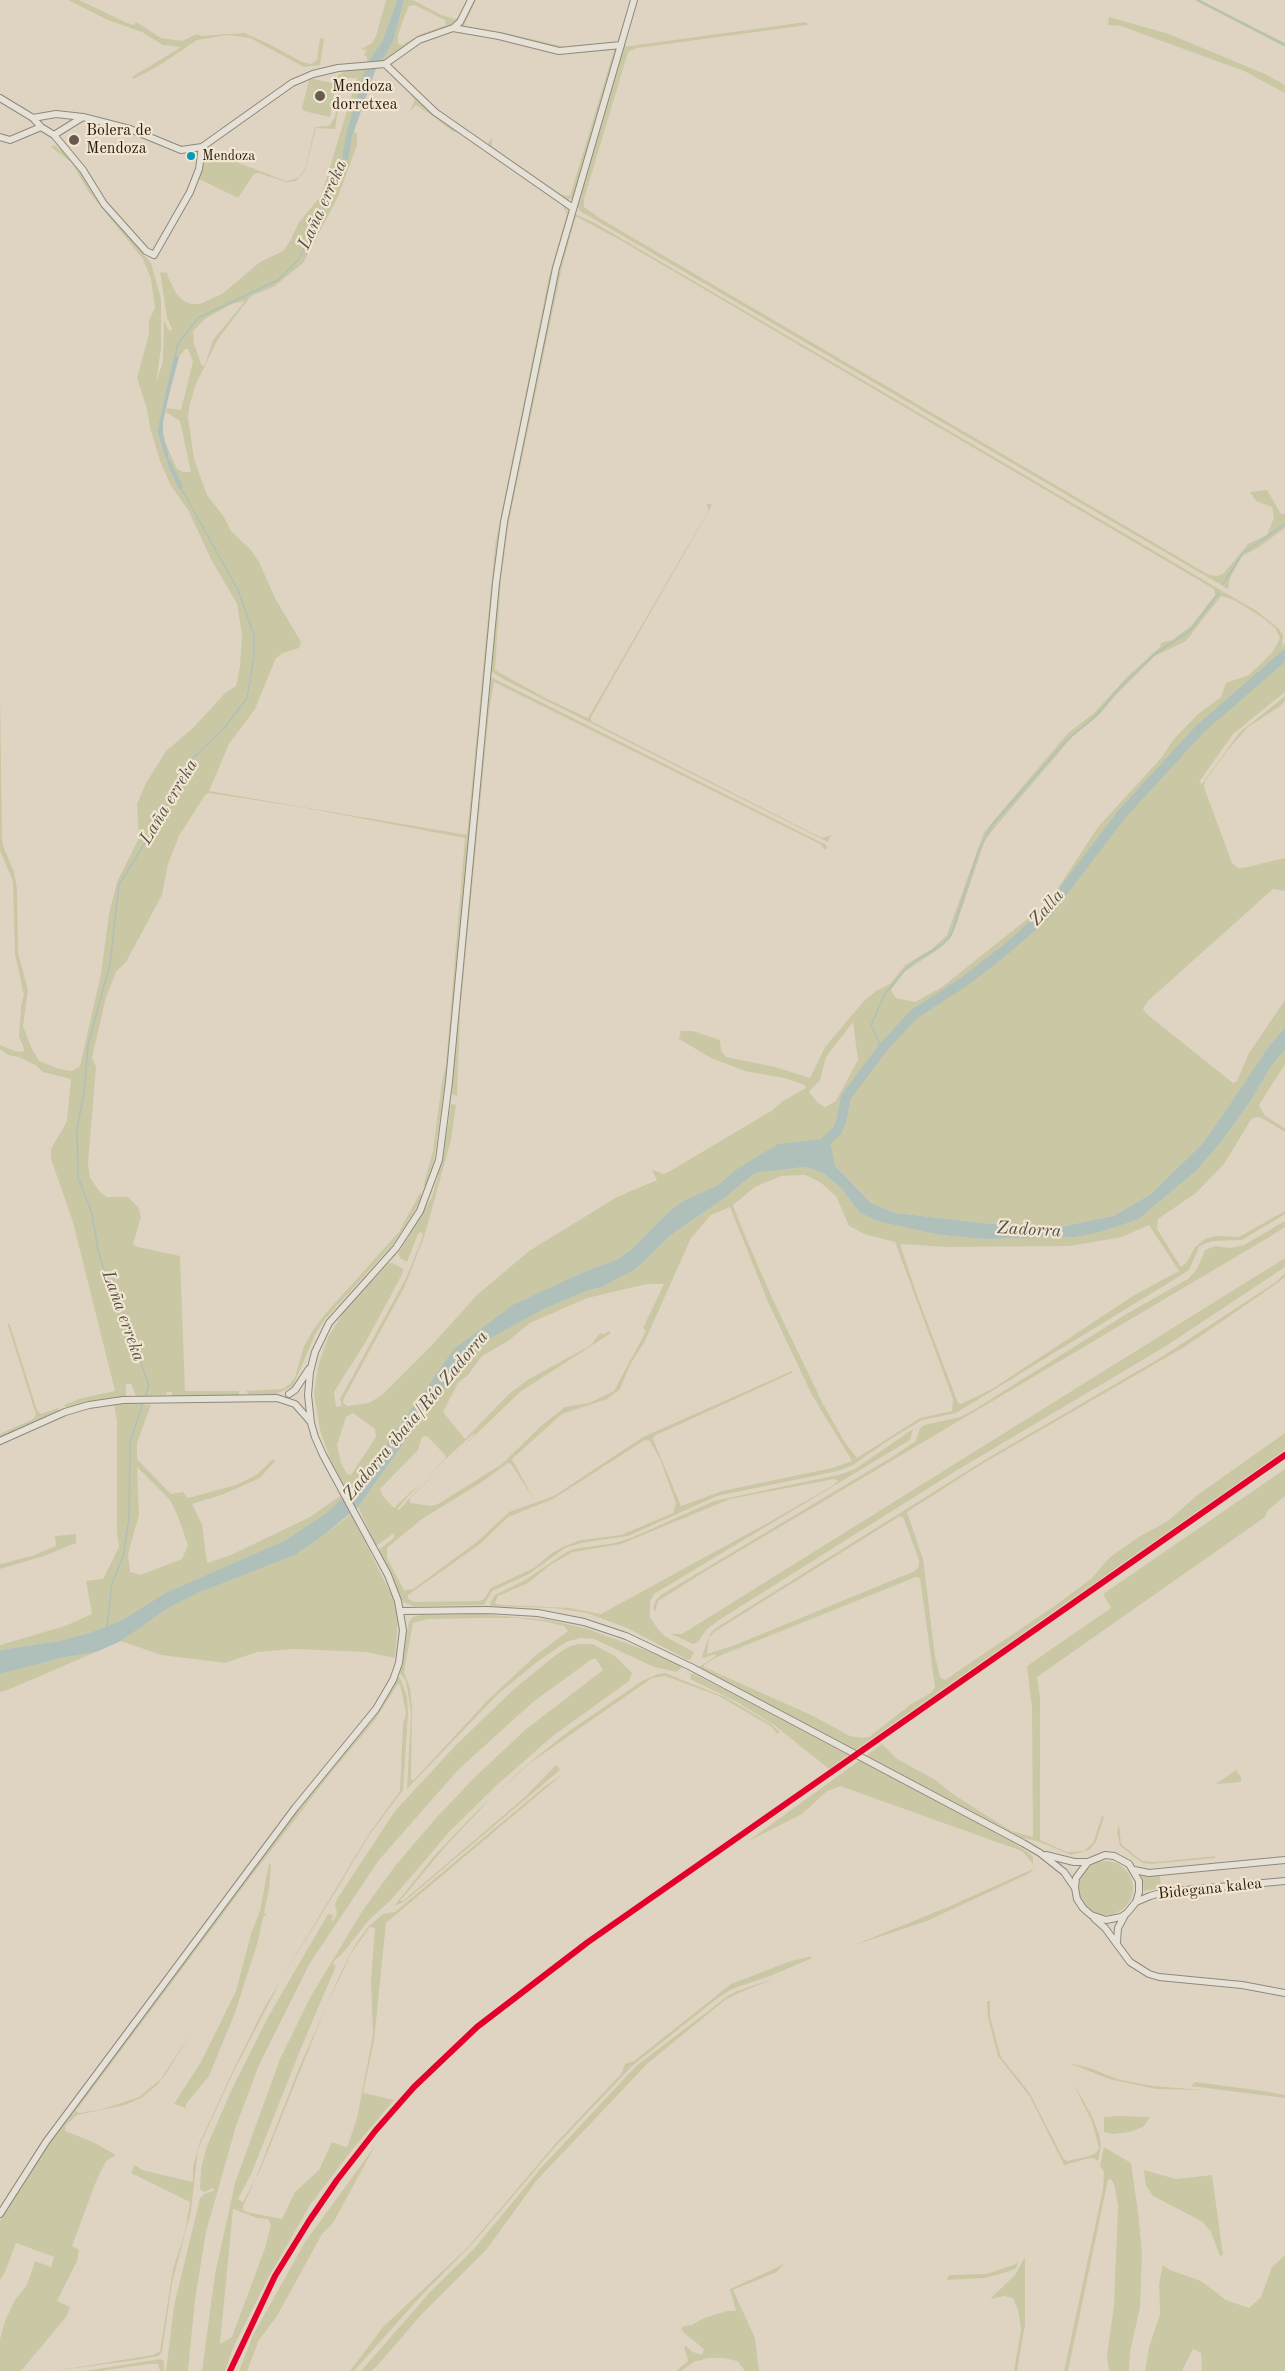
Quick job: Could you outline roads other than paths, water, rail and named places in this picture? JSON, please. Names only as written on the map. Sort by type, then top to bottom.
[{"type":"street","points":[[33,118],[56,114],[83,117],[130,129],[181,150],[202,147],[292,83],[313,74],[338,68],[382,64],[419,40],[453,28],[460,22],[471,0]]},
{"type":"street","points":[[311,1423],[308,1398],[312,1363],[320,1338],[329,1323],[396,1248],[420,1211],[430,1190],[439,1160],[445,1122],[499,556],[550,295],[634,0]]},
{"type":"street","points":[[453,28],[499,36],[559,51],[621,45]]},
{"type":"street","points":[[382,64],[435,112],[573,208]]},
{"type":"street","points":[[0,98],[33,118],[41,127],[54,135],[83,170],[104,204],[146,251],[154,255],[190,192],[199,169],[202,147]]},
{"type":"street","points":[[54,135],[83,117]]},
{"type":"street","points":[[0,137],[10,140],[41,127]]},
{"type":"street","points":[[288,1397],[312,1363]]},
{"type":"street","points":[[0,2214],[46,2142],[295,1809],[385,1695],[399,1663],[403,1630],[401,1611],[388,1575],[328,1464],[311,1423],[288,1397]]},
{"type":"street","points":[[0,1441],[65,1412],[89,1405],[123,1400],[288,1397],[300,1401],[308,1398]]},
{"type":"street","points":[[401,1611],[516,1611],[563,1617],[605,1628],[691,1667],[1040,1852],[1066,1862],[1088,1862]]},
{"type":"street","points":[[1040,1852],[1064,1872],[1075,1888],[1077,1899],[1083,1908],[1106,1928],[1130,1962],[1149,1974],[1159,1977],[1221,1982],[1285,1993]]},
{"type":"street","points":[[1075,1888],[1081,1869],[1099,1856],[1114,1856],[1122,1859],[1134,1870],[1139,1881],[1139,1892],[1136,1902],[1118,1928],[1117,1946]]},
{"type":"street","name":"Bidegana kalea","points":[[1134,1870],[1156,1872],[1285,1860]]},
{"type":"street","name":"Bidegana kalea","points":[[1136,1902],[1164,1892],[1285,1881]]},
{"type":"street","points":[[1091,1915],[1106,1920],[1127,1913]]},
{"type":"water","points":[[397,0],[404,0],[394,39],[382,61],[378,63],[352,137],[348,161],[342,157],[364,73],[368,62],[382,42]]},
{"type":"water","points":[[174,355],[179,357],[163,422],[163,433],[169,458],[183,487],[180,491],[169,468],[157,432]]},
{"type":"water","points":[[1285,1027],[1285,1050],[1272,1065],[1222,1141],[1197,1170],[1139,1219],[1100,1232],[1075,1237],[983,1239],[941,1235],[877,1221],[859,1212],[841,1188],[823,1173],[815,1170],[804,1167],[755,1173],[723,1199],[671,1235],[636,1269],[602,1287],[546,1308],[484,1342],[429,1408],[358,1507],[295,1555],[198,1593],[170,1607],[121,1641],[96,1652],[61,1658],[0,1674],[0,1650],[59,1641],[89,1633],[122,1620],[167,1592],[284,1541],[328,1512],[362,1478],[454,1349],[514,1304],[618,1259],[683,1201],[718,1185],[734,1171],[778,1144],[822,1139],[830,1141],[835,1166],[871,1203],[896,1213],[982,1223],[1055,1228],[1113,1216],[1151,1194],[1202,1144],[1269,1046]]},
{"type":"waterway","points":[[1198,0],[1285,45]]},
{"type":"waterway","name":"Laña erreka","points":[[175,356],[178,344],[198,318],[278,280],[299,259],[344,158]]},
{"type":"waterway","name":"Laña erreka","points":[[145,1398],[149,1386],[137,1351],[112,1297],[98,1250],[92,1213],[78,1177],[77,1128],[84,1093],[88,1045],[110,964],[119,885],[162,815],[191,760],[226,726],[247,698],[254,656],[254,635],[238,590],[182,490]]},
{"type":"waterway","points":[[1223,584],[1243,553],[1285,524]]},
{"type":"waterway","points":[[882,1049],[871,1025],[884,995],[915,961],[943,944],[951,935],[979,850],[992,825],[1067,740],[1095,717],[1119,688],[1156,653],[1190,631],[1219,593]]},
{"type":"waterway","name":"Zalla","points":[[817,1149],[837,1131],[846,1097],[882,1049],[913,1015],[965,981],[1045,915],[1122,814],[1200,729],[1285,655]]},
{"type":"waterway","name":"Laña erreka","points":[[107,1626],[112,1583],[123,1557],[129,1518],[130,1443],[143,1402]]},
{"type":"place","name":"Mendoza dorretxea","points":[[320,96]]},
{"type":"place","name":"Bolera de Mendoza","points":[[74,140]]},
{"type":"place","name":"Mendoza","points":[[191,156]]},
{"type":"water label","name":"Zadorra","points":[[1029,1230]]},
{"type":"water label","name":"Zadorra ibaia/Río Zadorra","points":[[416,1416]]}]
